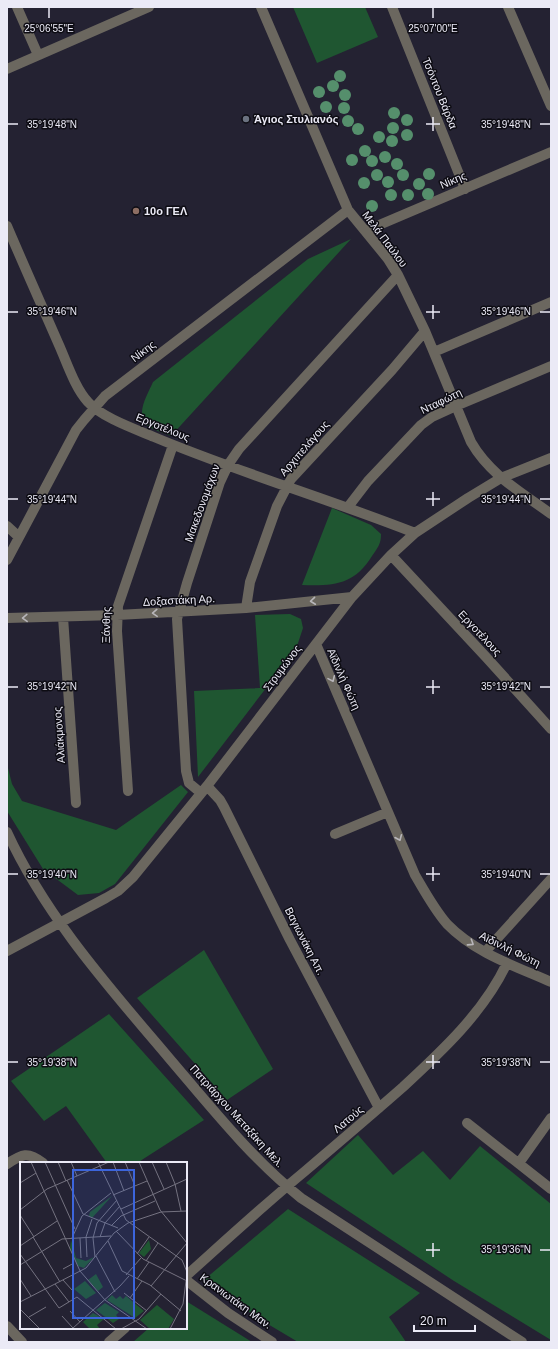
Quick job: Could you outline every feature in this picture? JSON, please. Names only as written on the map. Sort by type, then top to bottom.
[{"type":"street","points":[[17,7],[38,55]]},
{"type":"street","points":[[7,69],[131,10],[149,7]]},
{"type":"street","name":"Μελά Παύλου","points":[[261,7],[348,210],[388,259],[398,275],[425,331],[471,442],[480,457],[501,478],[551,514]]},
{"type":"street","name":"Τσόντου Βάρδα","points":[[392,7],[465,188]]},
{"type":"street","points":[[508,7],[551,106]]},
{"type":"street","name":"Νίκης","points":[[365,231],[551,152]]},
{"type":"street","name":"Νίκης","points":[[7,560],[76,430],[94,408],[118,385],[348,210]]},
{"type":"street","name":"Εργοτέλους","points":[[7,226],[70,370],[84,396],[94,408],[122,423],[173,445],[348,507],[416,533]]},
{"type":"street","name":"Μακεδονομάχων","points":[[204,790],[189,783],[186,771],[177,619],[187,583],[220,482],[228,465],[239,449],[398,275]]},
{"type":"street","points":[[434,352],[551,302]]},
{"type":"street","name":"Αρχιπελάγους","points":[[246,608],[250,582],[277,506],[286,486],[296,472],[392,370],[425,331]]},
{"type":"street","name":"Νταφώτη","points":[[348,507],[368,481],[421,425],[432,417],[551,366]]},
{"type":"street","name":"Ξάνθης","points":[[128,791],[117,615],[119,600],[173,445]]},
{"type":"street","name":"Στρυμώνος","points":[[7,951],[106,898],[127,884],[204,790],[352,598],[391,555],[416,533],[445,512],[501,478],[551,458]]},
{"type":"street","points":[[7,526],[19,537]]},
{"type":"street","name":"Εργοτέλους","points":[[391,555],[551,729]]},
{"type":"street","name":"Δοξαστάκη Αρ.","points":[[7,618],[117,615],[246,608],[352,598]]},
{"type":"street","name":"Αλιάκμονος","points":[[63,617],[76,803]]},
{"type":"street","name":"Αϊδινλή Φώτη","points":[[316,644],[415,875],[427,897],[448,924],[466,940],[507,963],[551,982]]},
{"type":"street","name":"Βαγιωνάκη Απ.","points":[[204,790],[220,800],[224,807],[290,940],[379,1108]]},
{"type":"street","points":[[335,834],[388,812]]},
{"type":"street","name":"Πατριάρχου Μεταξάκη Μελ.","points":[[7,832],[10,846],[59,923],[107,985],[243,1143],[286,1186],[348,1230],[522,1342]]},
{"type":"street","points":[[485,952],[551,879]]},
{"type":"street","name":"Λατούς","points":[[187,1275],[286,1186],[379,1108],[432,1060],[451,1041],[488,995],[500,978],[507,963]]},
{"type":"street","points":[[519,1164],[551,1118]]},
{"type":"street","points":[[468,1123],[551,1189]]},
{"type":"street","points":[[7,1164],[20,1156],[27,1155],[31,1155],[42,1162]]},
{"type":"street","name":"Κρανιωτάκη Μαν.","points":[[187,1281],[228,1313],[272,1342]]},
{"type":"street","points":[[7,1326],[22,1342]]},
{"type":"street","points":[[109,1342],[124,1329]]},
{"type":"green space","points":[[293,7],[365,7],[378,37],[317,63]]},
{"type":"green space","points":[[351,239],[171,436],[148,426],[142,416],[142,410],[143,404],[153,382],[308,259]]},
{"type":"green space","points":[[332,508],[371,525],[381,534],[380,543],[365,566],[350,578],[333,584],[302,585]]},
{"type":"green space","points":[[290,614],[301,619],[303,628],[296,649],[198,777],[194,691],[260,688],[255,615]]},
{"type":"green space","points":[[7,764],[12,784],[22,801],[116,830],[181,785],[188,792],[115,884],[99,893],[78,895],[43,869],[7,811]]},
{"type":"green space","points":[[204,950],[273,1069],[227,1100],[137,998]]},
{"type":"green space","points":[[109,1014],[204,1120],[139,1162],[106,1162],[66,1106],[44,1121],[11,1081]]},
{"type":"green space","points":[[358,1135],[393,1175],[423,1151],[450,1180],[480,1146],[551,1204],[551,1340],[454,1281],[306,1183]]},
{"type":"green space","points":[[288,1209],[420,1293],[389,1317],[406,1342],[298,1342],[256,1317],[205,1279]]},
{"type":"green space","points":[[187,1302],[252,1342],[133,1342],[148,1329],[187,1329]]},
{"type":"place","name":"Άγιος Στυλιανός","points":[[246,119]]},
{"type":"place","name":"10ο ΓΕΛ","points":[[136,211]]}]
